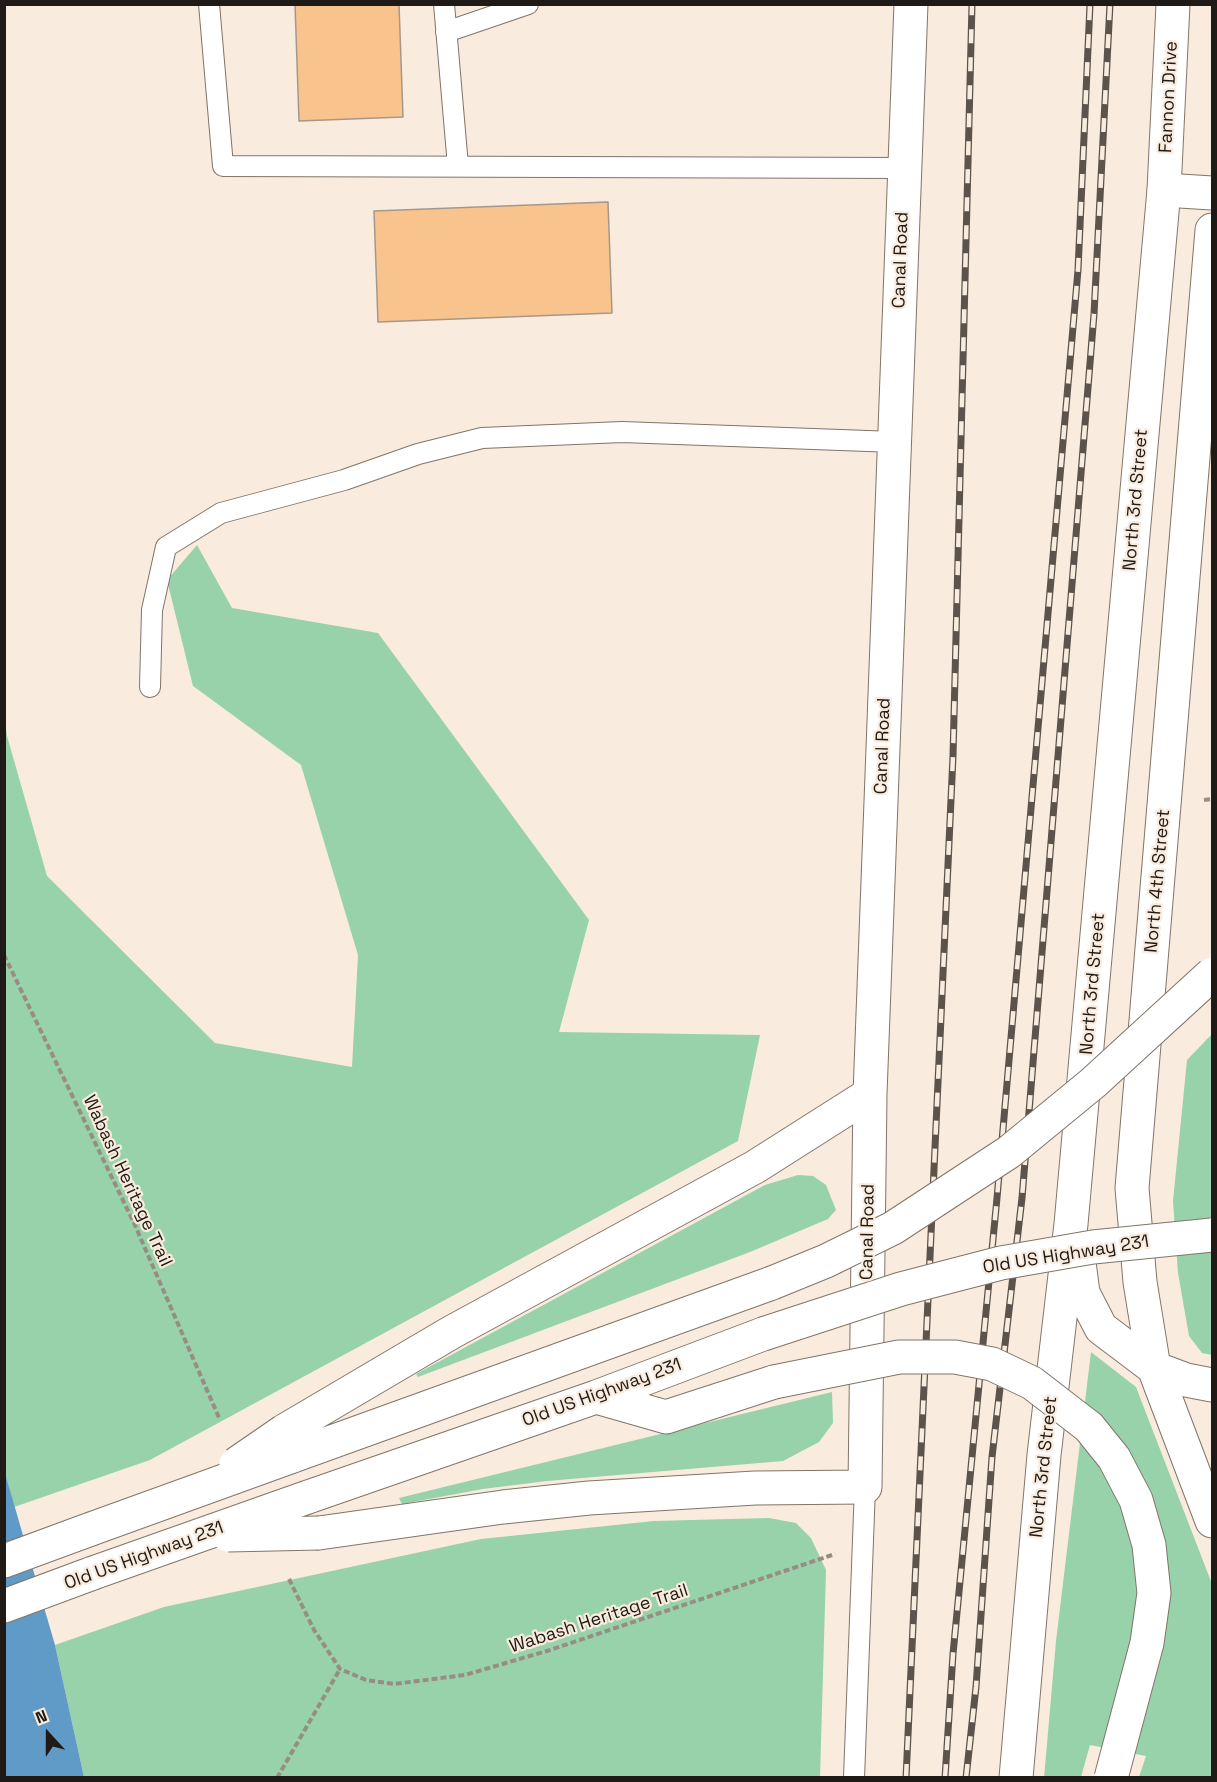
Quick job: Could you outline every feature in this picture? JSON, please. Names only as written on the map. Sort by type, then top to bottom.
[{"type":"main road","name":"Canal Road","points":[[865,1487],[870,1094],[911,4]]},
{"type":"main road","name":"Fannon Drive","points":[[1164,190],[1173,4]]},
{"type":"main road","points":[[1164,190],[1212,193]]},
{"type":"main road","name":"North 3rd Street","points":[[1016,1778],[1044,1455],[1071,1224],[1164,190]]},
{"type":"main road","name":"North 4th Street","points":[[1212,230],[1132,1188],[1140,1282],[1155,1368],[1212,1521]]},
{"type":"main road","points":[[287,1444],[772,1282],[826,1261],[893,1227],[1009,1152],[1093,1083],[1212,974]]},
{"type":"main road","points":[[4,1561],[199,1490],[287,1444],[452,1332],[755,1167],[870,1094]]},
{"type":"main road","points":[[1071,1224],[1080,1262],[1083,1293],[1101,1328],[1155,1368],[1186,1380],[1212,1385]]},
{"type":"main road","name":"Old US Highway 231","points":[[4,1606],[596,1396],[763,1334],[901,1289],[1001,1263],[1093,1247],[1212,1235]]},
{"type":"main road","points":[[596,1396],[666,1417],[774,1382],[899,1357],[955,1356],[992,1364],[1032,1383],[1089,1427],[1114,1458],[1136,1500],[1149,1545],[1154,1593],[1147,1643],[1111,1778]]},
{"type":"main road","points":[[202,1535],[319,1533],[503,1507],[589,1498],[755,1488],[865,1487]]},
{"type":"lane","points":[[208,4],[223,166],[905,168]]},
{"type":"lane","points":[[444,4],[458,166]]},
{"type":"lane","points":[[446,32],[528,4]]},
{"type":"lane","points":[[150,687],[152,610],[166,547],[221,513],[344,480],[418,454],[482,438],[622,432],[895,442]]},
{"type":"lane","points":[[854,1778],[865,1487]]},
{"type":"path","points":[[1203,800],[1212,799]]},
{"type":"path","name":"Wabash Heritage Trail","points":[[4,955],[134,1223],[220,1420]]},
{"type":"path","name":"Wabash Heritage Trail","points":[[340,1669],[366,1680],[394,1684],[465,1675],[550,1650],[832,1555],[863,1551]]},
{"type":"path","points":[[277,1778],[340,1669],[314,1630],[289,1579]]},
{"type":"green space","points":[[197,545],[232,608],[378,633],[589,920],[559,1032],[760,1035],[738,1141],[150,1460],[14,1507],[4,1470],[4,715],[7,736],[47,876],[215,1043],[352,1067],[358,955],[301,765],[193,686],[167,580]]},
{"type":"green space","points":[[1212,1034],[1212,1355],[1202,1353],[1189,1336],[1178,1273],[1173,1201],[1187,1060]]},
{"type":"green space","points":[[798,1175],[813,1176],[826,1185],[836,1210],[828,1219],[750,1252],[418,1377],[416,1374],[765,1185]]},
{"type":"green space","points":[[1091,1352],[1136,1387],[1212,1584],[1212,1777],[1139,1777],[1146,1756],[1090,1745],[1081,1777],[1044,1778],[1056,1641]]},
{"type":"green space","points":[[832,1392],[833,1423],[819,1442],[783,1461],[547,1481],[483,1489],[402,1504],[399,1498]]},
{"type":"green space","points":[[769,1518],[796,1523],[811,1538],[826,1570],[820,1777],[84,1777],[55,1645],[164,1607],[481,1539],[654,1521]]},
{"type":"water","points":[[4,1470],[55,1645],[84,1777],[5,1777]]},
{"type":"building","points":[[295,4],[399,4],[403,117],[299,121]]},
{"type":"building","points":[[608,202],[612,313],[378,322],[374,211]]},
{"type":"railway","points":[[906,1778],[953,756],[972,4]]},
{"type":"railway","points":[[945,1778],[953,1654],[997,1198],[1078,270],[1090,4]]},
{"type":"railway","points":[[966,1778],[976,1687],[992,1457],[1022,1198],[1094,314],[1110,4]]}]
